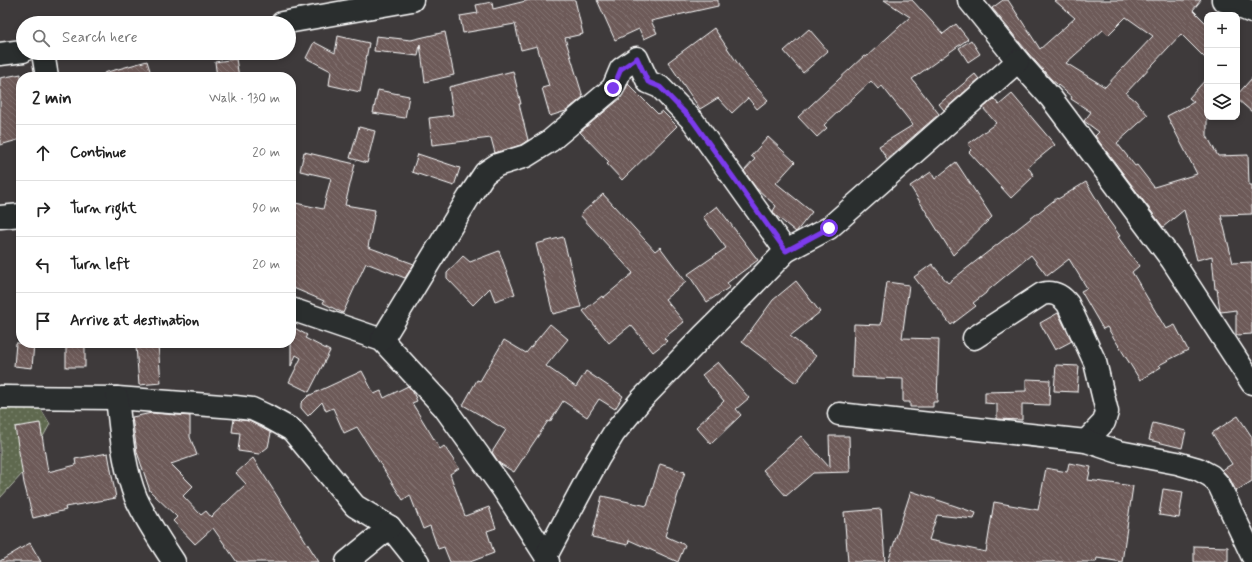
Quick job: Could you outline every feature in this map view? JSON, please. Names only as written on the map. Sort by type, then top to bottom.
[{"type":"street","points":[[296,21],[412,0]]},
{"type":"street","points":[[969,0],[1018,61],[1051,98],[1172,260],[1252,383]]},
{"type":"street","points":[[1223,0],[1252,12]]},
{"type":"street","points":[[0,54],[16,53]]},
{"type":"street","points":[[382,340],[469,197],[486,173],[497,165],[526,156],[550,141],[613,88],[621,69],[637,58],[648,82],[660,87],[693,121],[786,251]]},
{"type":"street","points":[[44,60],[46,72]]},
{"type":"street","points":[[547,559],[598,459],[614,433],[641,400],[786,251],[829,228],[1018,61]]},
{"type":"street","points":[[0,217],[16,215]]},
{"type":"street","points":[[974,338],[1042,294],[1049,292],[1063,297],[1068,304],[1095,362],[1107,412],[1104,422],[1086,441]]},
{"type":"street","points":[[296,312],[382,340],[444,407],[503,489],[547,559]]},
{"type":"street","points":[[0,398],[117,398],[252,409],[292,430],[355,506],[390,527],[418,562]]},
{"type":"street","points":[[117,398],[123,449],[129,478],[136,498],[151,527],[174,562]]},
{"type":"street","points":[[839,414],[1086,441],[1120,452],[1177,463],[1198,469],[1211,476],[1219,485],[1252,555]]},
{"type":"street","points":[[347,562],[390,527]]},
{"type":"green space","points":[[0,385],[27,386],[50,424],[23,473],[0,498]]},
{"type":"building","points":[[530,0],[575,0],[583,34],[565,38],[583,97],[566,111],[550,116],[542,88],[549,86],[537,46],[521,50],[515,24],[463,33],[460,16],[478,13],[476,5],[492,2],[493,9]]},
{"type":"building","points":[[597,0],[718,0],[718,6],[651,21],[657,33],[644,39],[639,29],[615,40]]},
{"type":"building","points":[[884,0],[912,0],[943,34],[956,24],[968,39],[912,79],[939,114],[887,159],[879,146],[913,125],[882,86],[878,89],[871,81],[824,125],[827,128],[817,137],[798,117],[864,56],[866,57],[910,17]]},
{"type":"building","points":[[1003,0],[1008,0],[1040,49],[1075,18],[1054,0],[1201,0],[1193,10],[1204,21],[1204,57],[1181,34],[1126,93],[1135,100],[1148,115],[1117,143],[1154,187],[1197,174],[1167,116],[1194,102],[1189,98],[1204,81],[1204,120],[1207,120],[1207,136],[1218,156],[1248,155],[1249,185],[1252,185],[1252,214],[1221,215],[1233,263],[1252,262],[1252,334],[1236,335],[1236,310],[1220,311],[1217,289],[1215,289],[1212,256],[1197,260],[1184,210],[1163,227],[1095,136],[1099,132],[1084,121],[1091,112],[1071,99],[1072,97],[1051,79],[992,8]],"holes":[[[1126,17],[1153,36],[1105,87],[1066,63],[1103,30],[1108,35]]]},
{"type":"building","points":[[714,28],[746,76],[768,100],[757,109],[748,98],[732,113],[718,98],[700,109],[668,62]]},
{"type":"building","points":[[809,29],[828,51],[803,73],[784,51]]},
{"type":"building","points":[[445,32],[454,75],[425,82],[420,44],[418,56],[374,51],[376,36],[411,40]]},
{"type":"building","points":[[338,36],[369,43],[360,92],[329,85],[331,71],[306,58],[314,42],[335,53]]},
{"type":"building","points":[[971,40],[980,54],[968,62],[959,48]]},
{"type":"building","points":[[236,60],[238,72],[216,72],[215,62]]},
{"type":"building","points":[[147,61],[150,72],[108,72]]},
{"type":"building","points":[[513,71],[528,140],[521,145],[495,153],[491,138],[432,145],[429,118],[453,115],[449,87]]},
{"type":"building","points":[[975,74],[979,79],[944,110],[939,104]]},
{"type":"building","points":[[16,75],[16,140],[0,145],[0,78]]},
{"type":"building","points":[[1252,78],[1252,112],[1240,102],[1240,92]]},
{"type":"building","points":[[628,84],[658,114],[662,111],[677,126],[622,180],[607,164],[609,162],[580,132],[621,98]]},
{"type":"building","points":[[378,90],[409,96],[405,118],[373,113]]},
{"type":"building","points":[[1012,94],[1055,145],[1028,167],[1034,176],[1011,198],[969,152],[972,149],[968,144],[996,123],[983,108],[994,99],[999,105]]},
{"type":"building","points":[[359,127],[375,131],[367,163],[350,158]]},
{"type":"building","points":[[768,137],[795,162],[776,183],[812,212],[796,232],[775,215],[773,211],[776,206],[756,188],[744,171],[755,159],[751,156]]},
{"type":"building","points":[[304,152],[355,164],[345,205],[375,210],[368,247],[414,264],[405,278],[366,263],[343,313],[323,303],[324,301],[296,289],[296,203],[323,209],[331,178],[300,171]]},
{"type":"building","points":[[418,154],[460,168],[454,186],[412,172]]},
{"type":"building","points":[[956,162],[992,217],[953,255],[910,186],[931,172],[935,179]]},
{"type":"building","points":[[1086,182],[1107,218],[1120,236],[1118,237],[1139,266],[1132,272],[1166,329],[1175,325],[1188,350],[1159,365],[1161,367],[1140,380],[1107,327],[1103,329],[1081,291],[1087,288],[1069,259],[1047,276],[1031,255],[973,303],[976,306],[951,325],[914,277],[932,264],[948,283],[1057,198],[1058,199]]},
{"type":"building","points":[[603,194],[655,251],[660,247],[686,282],[665,299],[684,322],[664,338],[667,341],[653,352],[631,325],[609,343],[583,311],[602,296],[603,298],[633,273],[580,215]]},
{"type":"building","points":[[717,206],[758,260],[727,283],[730,287],[707,302],[688,274],[726,248],[703,217]]},
{"type":"building","points":[[563,237],[581,307],[553,314],[536,244]]},
{"type":"building","points":[[499,251],[515,294],[495,301],[490,288],[473,305],[447,278],[447,273],[463,256],[470,262]]},
{"type":"building","points":[[796,281],[820,312],[790,336],[816,356],[796,383],[742,342],[773,300]]},
{"type":"building","points":[[887,282],[909,285],[902,338],[939,339],[937,402],[933,402],[933,407],[910,407],[910,402],[903,402],[903,379],[852,377],[854,324],[881,325]]},
{"type":"building","points":[[1058,313],[1072,341],[1055,350],[1040,323]]},
{"type":"building","points":[[550,324],[568,339],[546,366],[576,387],[586,371],[623,396],[615,409],[599,399],[587,417],[563,401],[550,422],[548,421],[514,472],[499,463],[492,452],[506,430],[463,405],[477,380],[480,381],[504,340],[526,353]]},
{"type":"building","points":[[296,329],[307,335],[305,338],[330,351],[309,392],[289,382],[301,358],[296,355],[291,366],[291,348],[296,348]]},
{"type":"building","points":[[16,343],[16,348],[34,348],[32,368],[14,366]]},
{"type":"building","points":[[66,348],[85,348],[85,367],[66,367]]},
{"type":"building","points":[[136,348],[158,348],[161,383],[139,385]]},
{"type":"building","points":[[718,362],[749,398],[736,409],[741,415],[711,444],[696,427],[724,401],[702,375]]},
{"type":"building","points":[[1056,365],[1079,366],[1077,392],[1054,391]]},
{"type":"building","points":[[362,371],[374,394],[381,391],[384,398],[408,386],[413,392],[417,401],[412,403],[440,449],[444,446],[459,468],[450,474],[465,516],[489,507],[496,528],[487,531],[494,553],[470,562],[450,562],[444,547],[438,549],[430,526],[423,529],[410,495],[403,500],[357,427],[344,433],[333,408],[326,411],[322,402],[308,416],[301,408],[301,403],[308,396]]},
{"type":"building","points":[[1026,379],[1050,380],[1049,405],[1022,404],[1022,420],[997,419],[997,404],[985,403],[985,392],[1026,391]]},
{"type":"building","points":[[152,413],[190,416],[190,437],[197,455],[171,464],[193,486],[183,496],[201,515],[206,511],[211,517],[246,484],[236,473],[253,458],[319,562],[237,562],[213,528],[195,544],[173,521],[177,517],[150,491],[137,452],[132,417]]},
{"type":"building","points":[[1238,416],[1252,437],[1252,481],[1236,491],[1230,479],[1222,470],[1232,464],[1212,433]]},
{"type":"building","points":[[234,419],[249,421],[271,433],[268,447],[259,454],[238,451],[240,433],[232,432]]},
{"type":"building","points":[[40,423],[48,472],[76,465],[75,459],[108,453],[116,498],[65,507],[66,510],[33,518],[24,483],[15,427]]},
{"type":"building","points":[[1153,423],[1186,431],[1182,448],[1149,440]]},
{"type":"building","points":[[801,436],[830,468],[829,436],[849,436],[850,472],[813,473],[786,496],[763,470]]},
{"type":"building","points":[[1069,463],[1091,467],[1088,480],[1133,486],[1122,562],[1097,558],[1096,562],[888,562],[911,491],[976,513],[974,519],[937,515],[929,540],[986,552],[994,502],[1038,510],[1046,468],[1067,472]]},
{"type":"building","points":[[660,464],[685,472],[665,536],[685,545],[678,562],[629,540],[628,545],[592,537],[602,496],[647,506]]},
{"type":"building","points":[[1163,489],[1183,492],[1179,518],[1159,515]]},
{"type":"building","points":[[881,509],[885,562],[848,562],[844,512]]},
{"type":"building","points":[[30,543],[41,562],[0,562],[0,561]]},
{"type":"building","points":[[1194,546],[1228,547],[1228,562],[1194,562]]},
{"type":"route","points":[[613,88],[621,69],[637,58],[648,82],[660,87],[693,121],[786,251],[829,228]]}]
